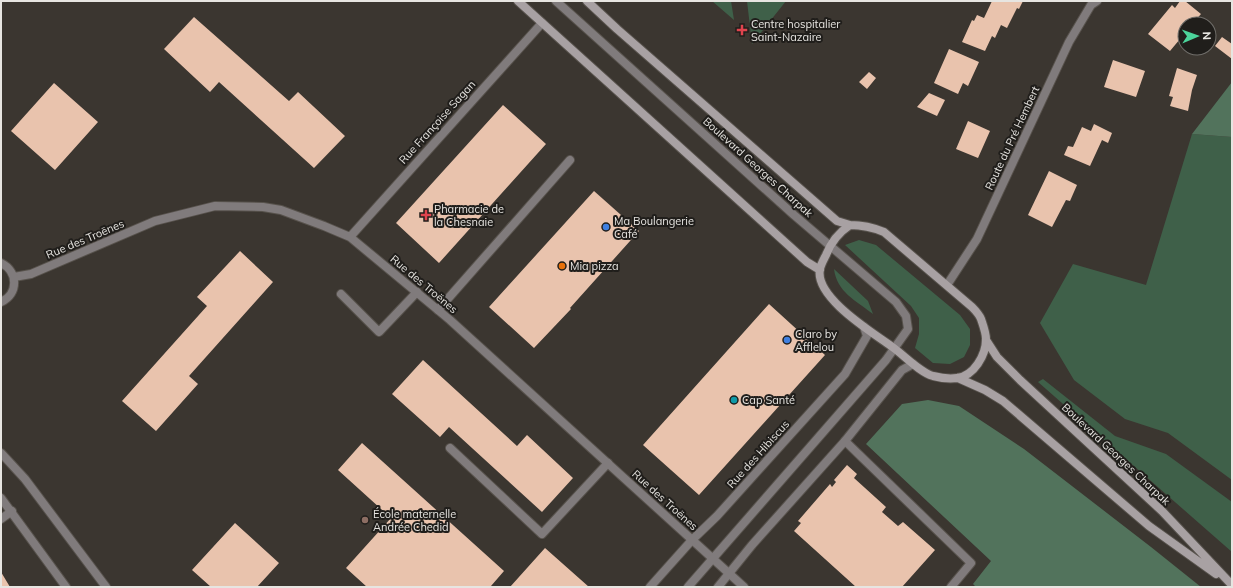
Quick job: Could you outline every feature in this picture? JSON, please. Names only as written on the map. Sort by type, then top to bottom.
[{"type":"main road","points":[[518,1],[807,262],[820,270]]},
{"type":"main road","name":"Boulevard Georges Charpak","points":[[587,1],[617,30],[837,220],[850,225]]},
{"type":"main road","points":[[850,225],[870,226],[884,232],[972,306],[980,317],[986,340],[984,350],[978,363],[972,370],[958,378],[932,376],[913,364],[894,348],[864,327],[830,296],[821,282],[820,270],[830,246],[839,233],[850,225]]},
{"type":"main road","name":"Boulevard Georges Charpak","points":[[986,340],[998,357],[1020,380],[1162,511],[1231,585]]},
{"type":"main road","name":"Boulevard Georges Charpak","points":[[958,378],[985,390],[1003,401],[1149,526],[1231,585]]},
{"type":"street","name":"Boulevard Georges Charpak","points":[[556,1],[830,246],[896,302],[906,316],[908,329],[886,360],[712,559]]},
{"type":"street","name":"Route du Pré Hembert","points":[[947,285],[977,240],[1069,42],[1091,5],[1097,1]]},
{"type":"street","name":"Rue Françoise Sagan","points":[[350,237],[542,23]]},
{"type":"street","points":[[438,310],[570,160]]},
{"type":"street","name":"Rue des Troënes","points":[[14,277],[31,274],[155,221],[215,206],[263,207],[281,210],[350,237],[438,310],[744,587]]},
{"type":"street","points":[[1,263],[6,265],[14,277],[13,291],[9,297],[1,302]]},
{"type":"street","points":[[341,294],[379,332],[417,292]]},
{"type":"street","name":"Rue des Hibiscus","points":[[650,587],[692,540],[717,516],[845,374],[867,336],[864,327]]},
{"type":"street","points":[[718,587],[752,545],[845,441],[902,370],[913,364]]},
{"type":"street","points":[[845,441],[971,563],[951,587]]},
{"type":"street","points":[[450,448],[542,534],[608,464]]},
{"type":"street","points":[[1,453],[25,479],[106,587]]},
{"type":"street","points":[[1,498],[12,511],[66,587]]},
{"type":"street","points":[[1,519],[12,511]]},
{"type":"street","points":[[688,587],[712,559]]},
{"type":"green space","points":[[712,1],[731,1],[734,20]]},
{"type":"green space","points":[[747,1],[786,1],[752,44]]},
{"type":"green space","points":[[1232,82],[1232,137],[1192,134]]},
{"type":"green space","points":[[1192,134],[1232,137],[1232,480],[1168,433],[1125,419],[1074,380],[1040,323],[1073,264],[1146,285]]},
{"type":"green space","points":[[859,240],[876,245],[960,315],[970,329],[970,345],[964,357],[950,364],[933,363],[915,348],[919,334],[919,318],[911,306],[845,245]]},
{"type":"green space","points":[[834,269],[868,301],[873,314],[843,290],[836,277]]},
{"type":"green space","points":[[1043,379],[1115,436],[1166,454],[1232,502],[1232,552],[1038,382]]},
{"type":"green space","points":[[928,400],[959,406],[1024,449],[1201,587],[976,587],[973,584],[991,561],[866,444],[902,404]]},
{"type":"building","points":[[992,1],[1023,1],[1019,9],[1017,8],[1007,28],[1001,25],[995,38],[992,36],[985,51],[962,42],[972,20],[974,21],[977,15],[984,18]]},
{"type":"building","points":[[1180,1],[1185,1],[1201,14],[1199,16],[1177,16],[1177,43],[1170,51],[1148,34],[1172,5],[1175,8]]},
{"type":"building","points":[[194,17],[289,101],[298,92],[345,136],[314,168],[219,82],[210,92],[164,49]]},
{"type":"building","points":[[1222,37],[1232,44],[1232,59],[1217,48],[1217,43]]},
{"type":"building","points":[[949,49],[979,62],[968,86],[963,83],[958,94],[934,83]]},
{"type":"building","points":[[1113,60],[1145,71],[1136,97],[1104,87]]},
{"type":"building","points":[[1177,68],[1197,75],[1192,90],[1188,111],[1170,106],[1173,97],[1169,96]]},
{"type":"building","points":[[869,72],[876,78],[867,89],[859,82]]},
{"type":"building","points":[[54,83],[98,122],[55,170],[11,131]]},
{"type":"building","points":[[929,93],[945,100],[937,116],[917,107]]},
{"type":"building","points":[[503,105],[546,144],[439,263],[396,223]]},
{"type":"building","points":[[968,121],[990,131],[978,158],[956,149]]},
{"type":"building","points":[[1094,124],[1112,133],[1108,143],[1102,140],[1090,166],[1064,155],[1068,146],[1073,147],[1082,127],[1091,131]]},
{"type":"building","points":[[1049,171],[1077,185],[1070,201],[1066,200],[1052,227],[1028,215]]},
{"type":"building","points":[[594,191],[639,231],[570,308],[571,309],[534,348],[489,307]]},
{"type":"building","points":[[240,251],[273,282],[189,376],[198,384],[156,431],[122,401],[207,306],[197,297]]},
{"type":"building","name":"Cap Santé","points":[[769,304],[825,355],[699,495],[643,445]]},
{"type":"building","points":[[423,360],[517,446],[527,435],[573,478],[542,512],[449,427],[440,437],[392,394]]},
{"type":"building","points":[[362,443],[504,571],[491,586],[492,587],[367,587],[346,568],[391,518],[338,470]]},
{"type":"building","points":[[847,465],[857,474],[854,478],[886,507],[882,512],[898,526],[903,522],[935,550],[902,587],[856,587],[794,531],[801,523],[798,521],[830,484],[832,487],[836,482],[834,480]]},
{"type":"building","points":[[235,523],[279,563],[257,587],[211,587],[192,570]]},
{"type":"building","points":[[545,548],[589,587],[510,587]]},
{"type":"building","points":[[1,572],[10,587],[1,587]]},
{"type":"place","name":"Centre hospitalier Saint-Nazaire","points":[[742,30]]},
{"type":"place","name":"Pharmacie de la Chesnaie","points":[[426,215]]},
{"type":"place","name":"Ma Boulangerie Café","points":[[606,227]]},
{"type":"place","name":"Mia pizza","points":[[562,266]]},
{"type":"place","name":"Claro by Afflelou","points":[[787,340]]},
{"type":"place","name":"Cap Santé","points":[[734,400]]},
{"type":"place","name":"École maternelle Andrée Chedid","points":[[365,520]]}]
